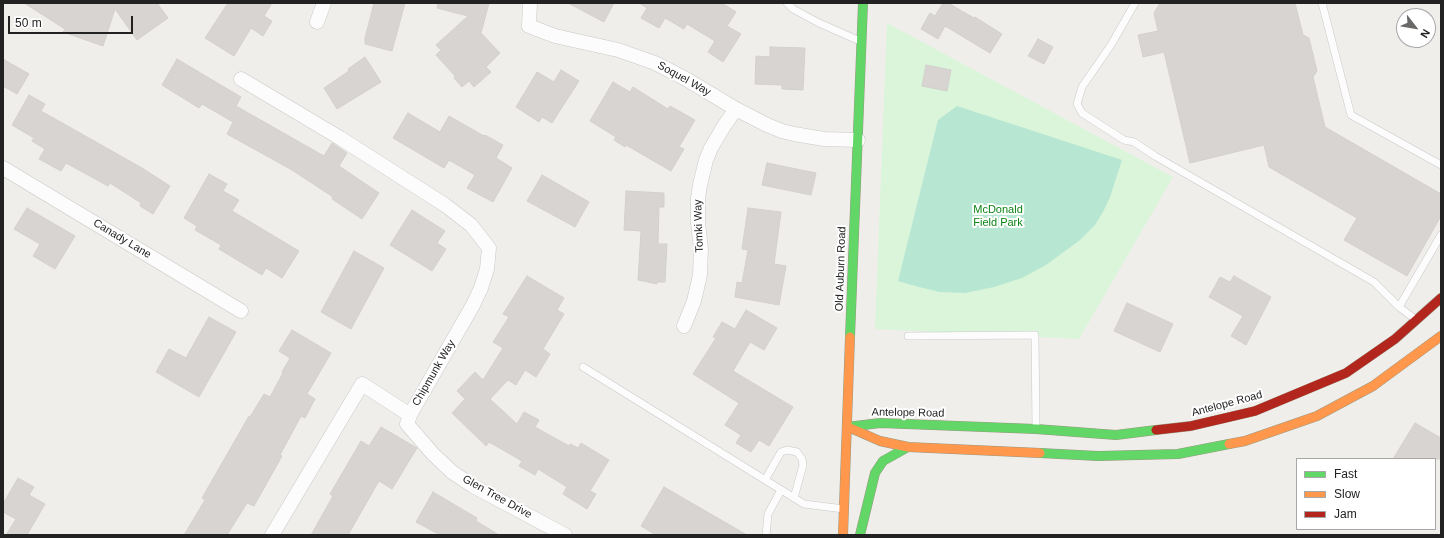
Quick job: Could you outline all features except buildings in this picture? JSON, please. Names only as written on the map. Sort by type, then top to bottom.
[{"type":"main road","name":"Old Auburn Road","points":[[843,535],[863,3]]},
{"type":"main road","name":"Antelope Road","points":[[847,427],[880,423],[1036,429],[1116,435],[1191,426],[1256,411],[1346,373],[1395,339],[1417,321],[1441,298]]},
{"type":"main road","points":[[847,427],[880,441],[908,447],[1098,456],[1178,454],[1245,441],[1317,416],[1373,386],[1441,336]]},
{"type":"main road","points":[[860,535],[874,473],[878,466],[890,456],[908,447]]},
{"type":"street","points":[[317,22],[324,3]]},
{"type":"street","name":"Soquel Way","points":[[530,3],[529,26],[555,36],[618,50],[655,63],[767,125],[794,134],[824,139],[858,140]]},
{"type":"street","name":"Chipmunk Way","points":[[241,79],[340,138],[439,201],[471,225],[489,248],[486,270],[481,288],[473,305],[410,415],[362,384],[272,535]]},
{"type":"street","name":"Tomki Way","points":[[684,326],[694,301],[700,275],[701,249],[698,223],[698,198],[700,185],[706,160],[711,148],[736,109]]},
{"type":"street","name":"Canady Lane","points":[[3,168],[241,311]]},
{"type":"street","name":"Glen Tree Drive","points":[[410,415],[407,424],[433,454],[452,472],[473,486],[561,534]]},
{"type":"lane","points":[[788,3],[792,9],[862,42]]},
{"type":"lane","points":[[1135,3],[1111,45],[1082,87],[1077,104],[1082,113],[1124,140],[1134,142],[1155,156],[1374,282],[1399,307],[1417,321]]},
{"type":"lane","points":[[1322,3],[1351,115],[1441,165]]},
{"type":"lane","points":[[1399,307],[1441,235]]},
{"type":"lane","points":[[908,336],[1035,335],[1036,429]]},
{"type":"lane","points":[[583,367],[804,504],[844,509]]},
{"type":"lane","points":[[765,480],[781,452],[787,450],[797,452],[802,459],[803,465],[794,498]]},
{"type":"lane","points":[[766,535],[768,514],[781,490]]},
{"type":"green space","name":"McDonald Field Park","points":[[887,23],[1173,177],[1079,339],[875,329]]},
{"type":"green space","points":[[957,106],[1122,160],[1110,197],[1104,210],[1095,225],[1080,240],[1046,265],[1022,278],[994,287],[965,293],[940,292],[898,281],[938,120]]},
{"type":"traffic: fast","points":[[850,337],[863,3]]},
{"type":"traffic: fast","points":[[847,427],[880,423],[1036,429],[1116,435],[1156,430]]},
{"type":"traffic: fast","points":[[1040,453],[1098,456],[1178,454],[1229,444]]},
{"type":"traffic: fast","points":[[860,535],[875,473],[883,461],[908,447]]},
{"type":"traffic: slow","points":[[1229,444],[1245,441],[1317,416],[1373,386],[1441,336]]},
{"type":"traffic: slow","points":[[843,535],[850,337]]},
{"type":"traffic: slow","points":[[848,427],[880,441],[908,447],[1040,453]]},
{"type":"traffic: jam","points":[[1156,430],[1191,426],[1255,411],[1346,373],[1395,339],[1441,298]]}]
